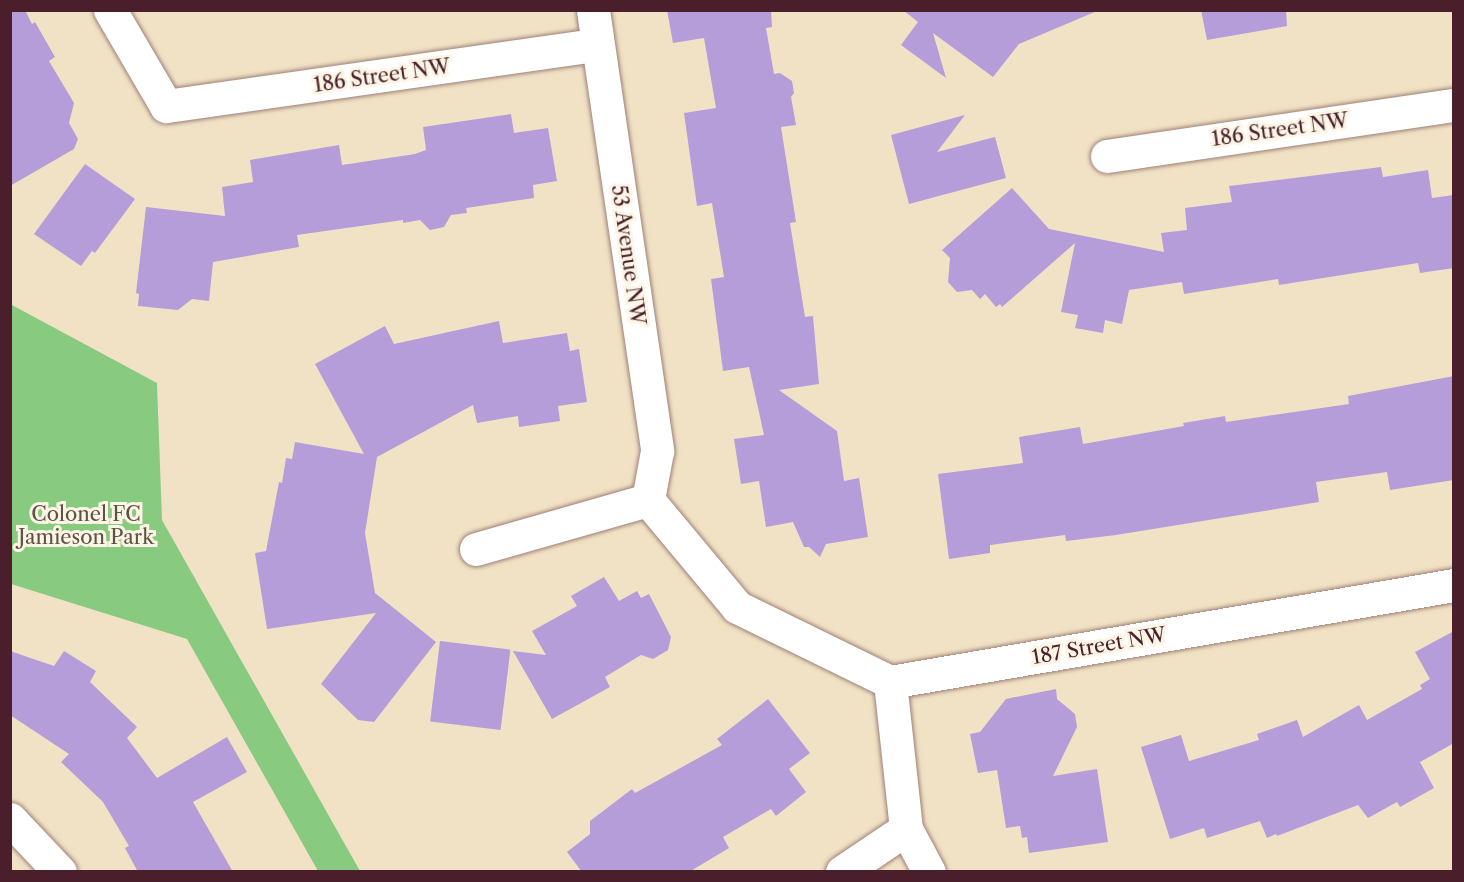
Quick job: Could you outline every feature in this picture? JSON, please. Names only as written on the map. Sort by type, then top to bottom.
[{"type":"street","name":"186 Street NW","points":[[110,10],[166,106],[597,45]]},
{"type":"street","name":"53 Avenue NW","points":[[593,10],[657,451],[648,500]]},
{"type":"street","name":"186 Street NW","points":[[1107,156],[1454,105]]},
{"type":"street","points":[[476,549],[648,500],[737,607],[890,682],[906,829],[929,872]]},
{"type":"street","name":"187 Street NW","points":[[890,682],[1454,585]]},
{"type":"street","points":[[10,819],[60,872]]},
{"type":"street","points":[[842,872],[906,829]]},
{"type":"green space","name":"Colonel FC Jamieson Park","points":[[10,304],[157,383],[162,520],[360,871],[318,871],[187,639],[11,584]]},
{"type":"building","points":[[10,10],[25,10],[32,24],[35,22],[55,57],[49,61],[74,103],[69,123],[78,139],[74,149],[10,186]]},
{"type":"building","points":[[667,10],[771,10],[772,27],[766,28],[774,74],[780,73],[792,81],[794,93],[791,97],[796,125],[781,127],[796,222],[790,223],[805,317],[813,316],[819,384],[779,390],[837,431],[844,481],[859,478],[868,537],[826,544],[820,557],[809,547],[804,547],[793,522],[766,527],[759,481],[741,484],[734,439],[764,435],[749,367],[723,371],[711,279],[724,277],[712,203],[697,206],[684,113],[716,108],[704,38],[673,43]]},
{"type":"building","points":[[903,10],[1097,11],[1019,44],[993,77],[933,33],[946,78],[901,45],[918,22]]},
{"type":"building","points":[[1201,10],[1286,10],[1287,26],[1207,40]]},
{"type":"building","points":[[511,114],[514,133],[548,128],[557,181],[533,185],[534,198],[466,208],[467,213],[451,215],[444,227],[430,230],[420,220],[403,223],[403,220],[297,235],[299,247],[213,262],[209,301],[192,299],[178,310],[138,306],[139,294],[136,293],[146,207],[225,216],[222,187],[253,182],[250,160],[339,145],[342,165],[415,154],[426,150],[423,127]]},
{"type":"building","points":[[965,115],[937,152],[995,137],[1006,178],[909,204],[891,135]]},
{"type":"building","points":[[85,164],[135,199],[95,253],[92,251],[81,266],[34,234]]},
{"type":"building","points":[[1381,167],[1383,177],[1428,170],[1432,198],[1454,195],[1454,268],[1420,273],[1418,263],[1279,285],[1278,279],[1184,294],[1182,282],[1129,290],[1122,324],[1105,320],[1103,333],[1075,328],[1078,315],[1061,312],[1075,243],[1002,307],[1000,304],[996,307],[985,294],[980,299],[972,290],[957,292],[948,282],[950,258],[942,250],[1012,188],[1049,229],[1164,252],[1161,233],[1187,230],[1185,208],[1232,202],[1229,186]]},
{"type":"building","points":[[499,321],[503,343],[567,333],[570,351],[579,349],[587,402],[558,406],[560,421],[519,427],[518,416],[477,423],[473,405],[377,457],[365,533],[375,593],[436,642],[374,722],[358,720],[321,684],[376,613],[267,629],[255,553],[266,551],[279,482],[282,483],[286,458],[292,459],[295,442],[364,454],[315,364],[385,326],[394,344]]},
{"type":"building","points":[[1454,376],[1454,480],[1390,490],[1387,472],[1316,482],[1319,502],[1116,535],[1066,541],[1065,535],[990,545],[990,553],[949,559],[938,474],[1023,463],[1019,437],[1080,427],[1083,444],[1184,426],[1183,423],[1225,416],[1226,422],[1349,404],[1348,396]]},
{"type":"building","points":[[604,577],[619,601],[637,591],[641,598],[649,594],[671,637],[668,650],[653,659],[641,655],[605,677],[610,687],[552,719],[513,651],[546,655],[532,631],[577,606],[571,596]]},
{"type":"building","points":[[1454,631],[1454,743],[1420,762],[1434,788],[1400,807],[1397,802],[1368,818],[1358,805],[1267,838],[1260,821],[1207,838],[1204,828],[1170,839],[1141,747],[1181,735],[1189,761],[1259,740],[1257,734],[1297,720],[1303,737],[1359,705],[1367,720],[1422,689],[1420,685],[1430,679],[1415,652]]},
{"type":"building","points":[[440,641],[510,650],[501,730],[430,721]]},
{"type":"building","points":[[10,651],[54,666],[64,651],[96,671],[90,682],[137,727],[127,738],[157,778],[227,737],[247,772],[193,802],[233,872],[138,872],[125,848],[129,846],[103,802],[61,762],[69,754],[10,715]]},
{"type":"building","points":[[1056,689],[1057,699],[1075,714],[1077,727],[1053,776],[1097,769],[1108,842],[1029,853],[1027,837],[1022,838],[1020,826],[1006,828],[997,770],[978,773],[970,734],[980,732],[1006,699]]},
{"type":"building","points":[[768,699],[810,753],[789,769],[806,792],[776,816],[771,809],[723,837],[729,848],[689,872],[582,872],[567,852],[590,834],[590,821],[632,789],[635,793],[722,745],[717,739]]}]
